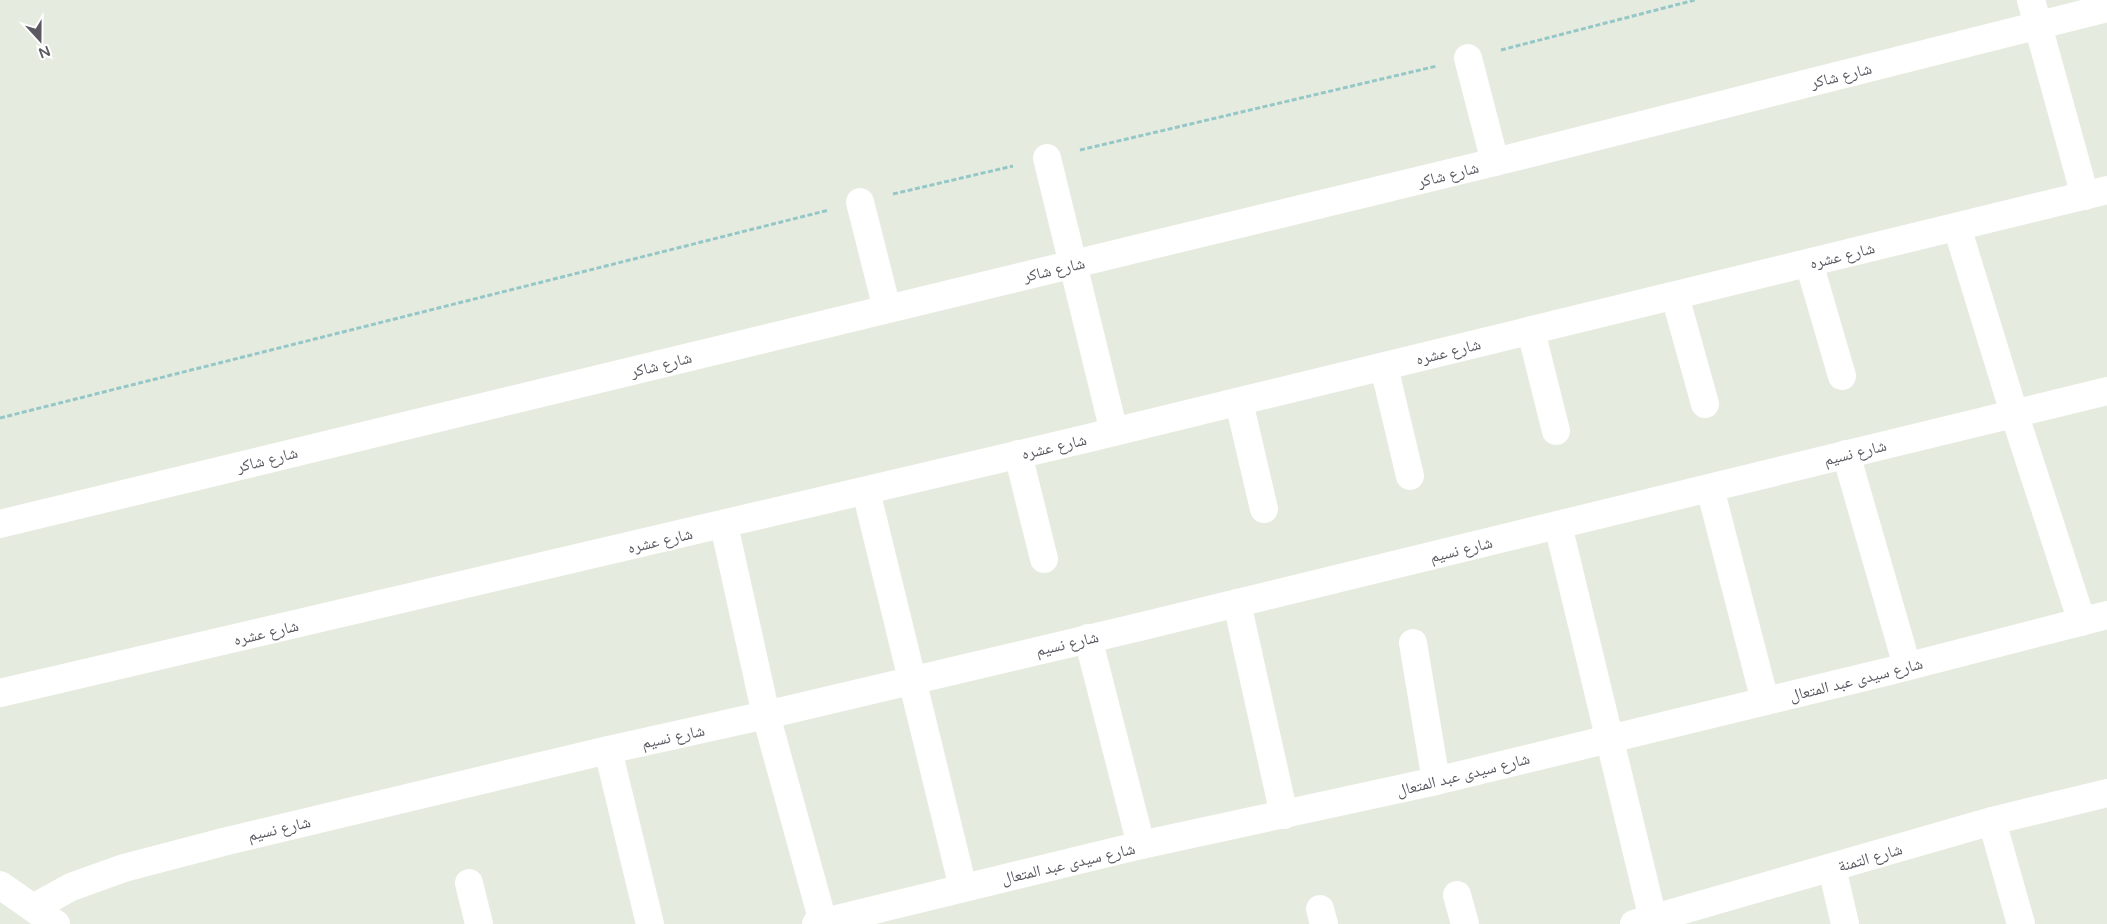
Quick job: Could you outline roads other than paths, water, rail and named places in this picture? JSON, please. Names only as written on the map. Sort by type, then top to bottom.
[{"type":"street","name":"شارع شاكر","points":[[0,524],[1495,162],[2034,13],[2107,8]]},
{"type":"street","points":[[2034,13],[2101,195]]},
{"type":"street","points":[[1468,58],[1495,162]]},
{"type":"street","points":[[1047,158],[1114,432]]},
{"type":"street","name":"شارع عشره","points":[[0,694],[724,525],[1957,227],[2101,195]]},
{"type":"street","points":[[860,202],[887,309]]},
{"type":"street","points":[[1957,227],[2014,414],[2094,618]]},
{"type":"street","points":[[1808,263],[1842,376]]},
{"type":"street","points":[[1675,296],[1704,404]]},
{"type":"street","points":[[1531,331],[1556,431]]},
{"type":"street","points":[[1384,366],[1410,476]]},
{"type":"street","name":"شارع نسيم","points":[[33,908],[71,887],[124,868],[227,841],[608,750],[912,681],[2107,391]]},
{"type":"street","points":[[1238,402],[1264,509]]},
{"type":"street","points":[[1018,454],[1044,559]]},
{"type":"street","points":[[1846,454],[1908,666]]},
{"type":"street","points":[[1710,488],[1765,701]]},
{"type":"street","points":[[866,491],[964,888]]},
{"type":"street","points":[[724,525],[766,715],[820,923]]},
{"type":"street","points":[[1558,525],[1610,738],[1643,922]]},
{"type":"street","points":[[1237,603],[1284,815]]},
{"type":"street","name":"شارع سيدى عبد المتعال","points":[[820,923],[1141,845],[1436,781],[1908,666],[2094,618]]},
{"type":"street","points":[[1088,638],[1141,845]]},
{"type":"street","points":[[1414,643],[1436,781]]},
{"type":"street","points":[[608,750],[650,924]]},
{"type":"street","name":"شارع التمنة","points":[[1643,922],[1706,914],[1832,868],[1992,821],[2107,793]]},
{"type":"street","points":[[1992,821],[2021,924]]},
{"type":"street","points":[[1832,868],[1846,924]]},
{"type":"street","points":[[469,883],[480,924]]},
{"type":"street","points":[[0,886],[56,924]]},
{"type":"street","points":[[1457,895],[1465,924]]}]
